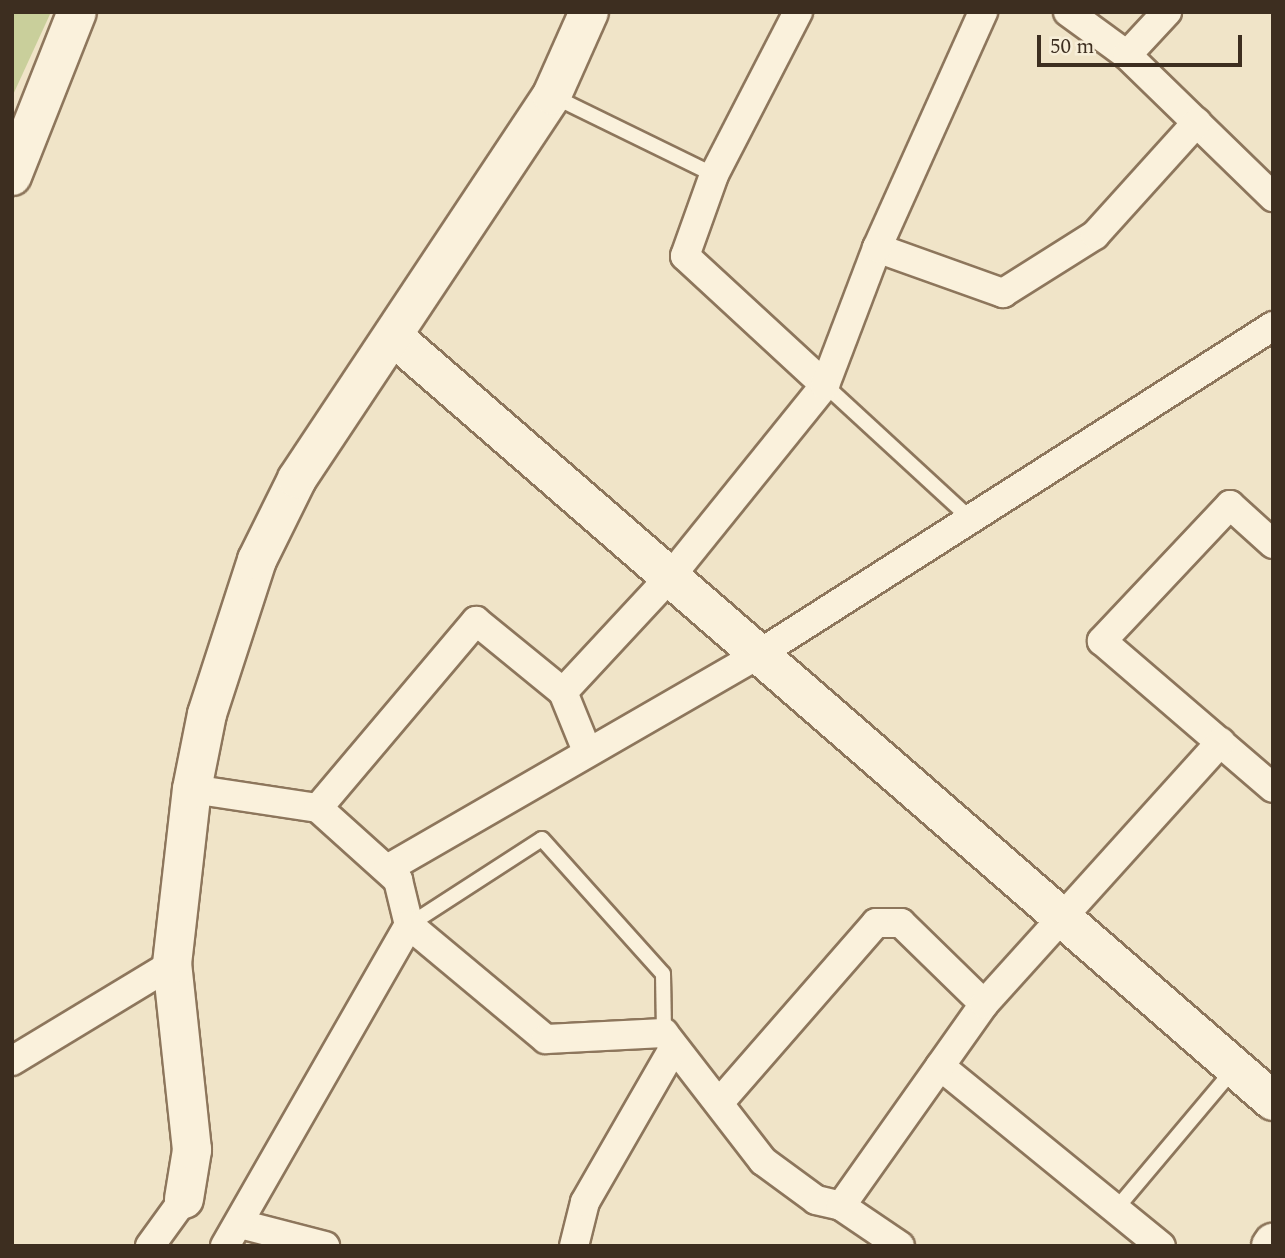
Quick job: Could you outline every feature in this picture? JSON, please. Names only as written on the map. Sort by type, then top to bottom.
[{"type":"street","points":[[12,176],[77,12]]},
{"type":"street","points":[[150,1246],[184,1199],[192,1150],[172,964],[192,789],[207,714],[257,559],[297,479],[395,338],[552,95],[589,12]]},
{"type":"street","points":[[798,12],[715,175],[685,256],[825,385]]},
{"type":"street","points":[[563,692],[670,577],[825,385],[877,248],[984,12]]},
{"type":"street","points":[[1068,12],[1127,55],[1273,197]]},
{"type":"street","points":[[1127,55],[1167,12]]},
{"type":"street","points":[[877,248],[1003,293],[1095,235],[1197,122]]},
{"type":"street","points":[[387,869],[587,751],[760,654],[973,521],[1273,326]]},
{"type":"street","points":[[395,338],[1273,1101]]},
{"type":"street","points":[[1273,544],[1230,505],[1102,641],[1273,788]]},
{"type":"street","points":[[318,807],[476,621],[563,692],[587,751]]},
{"type":"street","points":[[841,1206],[984,1004],[1221,742]]},
{"type":"street","points":[[192,789],[318,807],[398,880],[409,925],[546,1039],[668,1042],[763,1161],[816,1200],[841,1206],[869,1236],[900,1246]]},
{"type":"street","points":[[719,1103],[876,923],[901,923],[984,1004]]},
{"type":"street","points":[[325,1246],[233,1235],[409,925]]},
{"type":"street","points":[[12,1061],[172,964]]},
{"type":"street","points":[[574,1246],[584,1202],[668,1042]]},
{"type":"street","points":[[940,1066],[1161,1246]]},
{"type":"lane","points":[[552,95],[715,175]]},
{"type":"lane","points":[[825,385],[973,521]]},
{"type":"lane","points":[[409,925],[542,839],[663,974],[668,1042]]},
{"type":"lane","points":[[1116,1209],[1235,1068]]},
{"type":"green space","points":[[12,12],[51,12],[12,97]]}]
